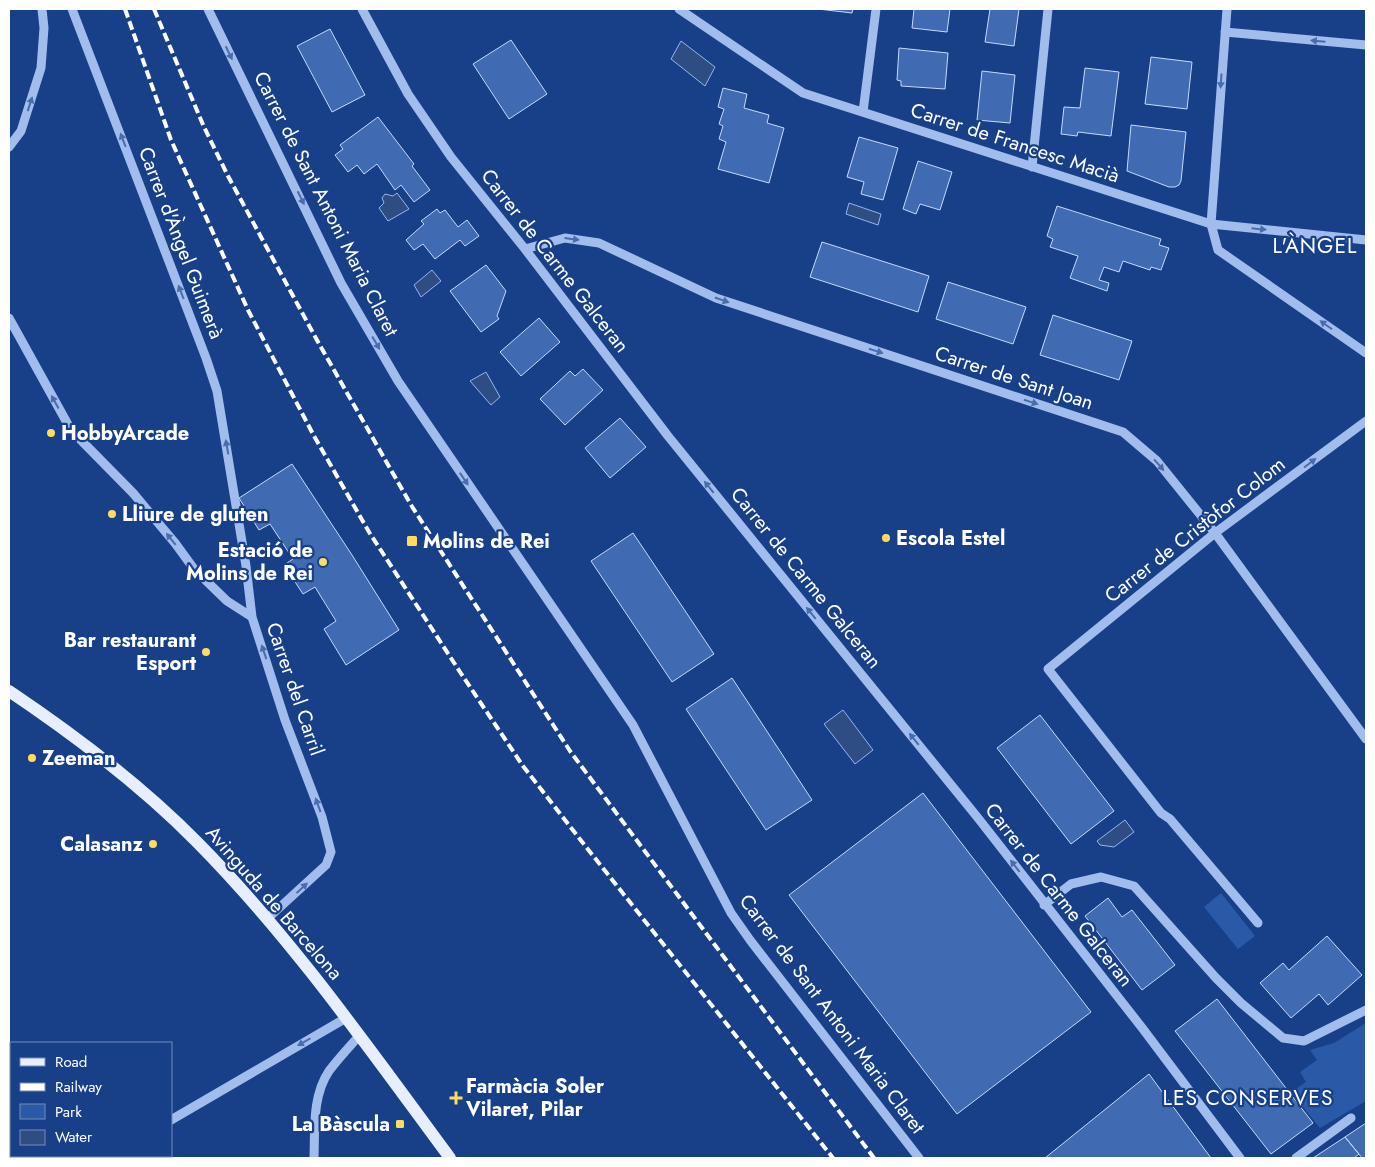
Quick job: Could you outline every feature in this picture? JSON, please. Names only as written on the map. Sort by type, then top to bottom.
[{"type":"main road","name":"Avinguda de Barcelona","points":[[9,691],[112,764],[197,842],[267,919],[346,1018],[450,1158]]},
{"type":"street","points":[[9,147],[21,130],[42,68],[44,28],[42,9]]},
{"type":"street","name":"Carrer d'Àngel Guimerà","points":[[72,9],[217,391],[246,566],[252,617]]},
{"type":"street","name":"Carrer de Sant Antoni Maria Claret","points":[[208,9],[341,283],[398,381],[634,725],[731,913],[919,1158]]},
{"type":"street","name":"Carrer de Carme Galceran","points":[[362,9],[408,94],[428,126],[451,157],[668,436],[948,781],[1143,1029],[1240,1158]]},
{"type":"street","name":"Carrer de Francesc Macià","points":[[679,9],[803,93],[1211,224],[1366,240]]},
{"type":"street","points":[[863,112],[876,9]]},
{"type":"street","points":[[1032,167],[1048,9]]},
{"type":"street","points":[[1227,9],[1211,224],[1218,250],[1366,353]]},
{"type":"street","points":[[1225,32],[1366,45]]},
{"type":"street","name":"Carrer de Sant Joan","points":[[525,250],[565,238],[599,243],[716,298],[1123,432],[1157,461],[1215,533],[1366,739]]},
{"type":"street","name":"Carrer del Carril","points":[[9,318],[71,430],[133,492],[194,569],[227,601],[252,617],[285,720],[322,817],[331,852],[326,865],[267,919]]},
{"type":"street","name":"Carrer de Cristòfor Colom","points":[[1258,922],[1170,819],[1161,813],[1048,669],[1215,533],[1366,421]]},
{"type":"street","points":[[1044,905],[1071,884],[1086,880],[1101,877],[1134,886],[1216,978],[1241,1003],[1283,1038],[1304,1042],[1366,1010]]},
{"type":"street","points":[[172,1119],[346,1018]]},
{"type":"street","points":[[314,1158],[316,1107],[320,1090],[328,1073],[359,1036]]},
{"type":"street","points":[[1296,1158],[1351,1118]]},
{"type":"green space","points":[[1221,893],[1255,936],[1238,949],[1204,907]]},
{"type":"green space","points":[[1366,1023],[1366,1101],[1320,1128],[1291,1092],[1306,1082],[1300,1072],[1317,1060],[1310,1050],[1334,1043]]},
{"type":"water","points":[[681,41],[715,67],[705,86],[671,59]]},
{"type":"water","points":[[397,193],[409,209],[388,221],[379,208],[384,203],[382,198],[385,194],[393,196]]},
{"type":"water","points":[[849,203],[881,214],[878,225],[846,214]]},
{"type":"water","points":[[432,270],[441,281],[421,297],[414,285]]},
{"type":"water","points":[[486,372],[500,397],[491,405],[470,381]]},
{"type":"water","points":[[843,710],[873,750],[855,764],[824,724]]},
{"type":"water","points":[[1125,820],[1134,832],[1114,847],[1100,845],[1097,841]]},
{"type":"building","points":[[818,9],[853,9],[852,13]]},
{"type":"building","points":[[914,9],[950,9],[947,32],[912,28]]},
{"type":"building","points":[[990,9],[1019,9],[1014,46],[985,42]]},
{"type":"building","points":[[330,29],[365,95],[332,112],[297,46]]},
{"type":"building","points":[[511,40],[547,94],[509,119],[473,64]]},
{"type":"building","points":[[899,48],[948,53],[945,89],[901,86],[901,81],[897,80]]},
{"type":"building","points":[[1151,57],[1192,62],[1187,109],[1145,104]]},
{"type":"building","points":[[1085,68],[1119,72],[1111,136],[1078,132],[1077,136],[1061,134],[1064,107],[1080,108]]},
{"type":"building","points":[[982,71],[1015,75],[1010,123],[977,120]]},
{"type":"building","points":[[723,88],[747,94],[744,108],[769,115],[767,123],[784,128],[769,183],[718,169],[726,142],[719,139],[723,126],[719,124],[724,109],[718,107]]},
{"type":"building","points":[[378,117],[414,164],[412,166],[430,190],[414,202],[401,185],[395,190],[377,164],[364,174],[357,165],[348,172],[335,155],[343,149],[340,145]]},
{"type":"building","points":[[1131,125],[1186,132],[1179,185],[1169,187],[1127,171]]},
{"type":"building","points":[[859,137],[898,148],[883,200],[861,194],[864,182],[847,177]]},
{"type":"building","points":[[918,161],[952,172],[940,210],[920,204],[916,214],[903,209]]},
{"type":"building","points":[[1057,206],[1161,239],[1159,245],[1169,248],[1161,270],[1151,267],[1150,270],[1123,261],[1119,272],[1104,267],[1099,280],[1109,283],[1107,291],[1070,278],[1078,256],[1050,247],[1053,239],[1047,236]]},
{"type":"building","points":[[437,209],[440,213],[445,210],[458,227],[467,220],[479,236],[465,246],[460,240],[435,259],[423,244],[414,250],[406,240],[424,224],[421,221]]},
{"type":"building","points":[[822,242],[929,276],[918,312],[810,277]]},
{"type":"building","points":[[486,265],[506,291],[497,316],[499,319],[481,332],[450,291]]},
{"type":"building","points":[[948,282],[1026,307],[1013,344],[936,319]]},
{"type":"building","points":[[1053,315],[1132,341],[1119,380],[1040,355]]},
{"type":"building","points":[[539,318],[560,342],[521,376],[500,352]]},
{"type":"building","points":[[583,369],[603,390],[565,425],[540,399],[570,371],[575,376]]},
{"type":"building","points":[[620,418],[646,447],[610,478],[585,448]]},
{"type":"building","name":"Estació de Molins de Rei","points":[[292,464],[399,630],[346,665],[324,629],[336,621],[315,587],[303,594],[284,565],[293,559],[270,524],[259,530],[239,498]]},
{"type":"building","points":[[633,533],[714,654],[672,682],[591,561]]},
{"type":"building","points":[[732,678],[812,800],[766,830],[686,709]]},
{"type":"building","points":[[1040,715],[1114,811],[1071,844],[997,748]]},
{"type":"building","points":[[923,793],[1091,1012],[957,1114],[789,895]]},
{"type":"building","points":[[1108,898],[1122,917],[1132,910],[1175,965],[1142,990],[1085,916]]},
{"type":"building","points":[[1327,936],[1362,975],[1328,1005],[1319,994],[1291,1018],[1260,983],[1283,963],[1289,970]]},
{"type":"building","points":[[1217,999],[1313,1123],[1271,1154],[1175,1031]]},
{"type":"building","points":[[1149,1074],[1211,1158],[1045,1158]]},
{"type":"building","points":[[1366,1123],[1366,1158],[1362,1158],[1345,1137]]},
{"type":"building","points":[[1345,1137],[1359,1154],[1354,1158],[1313,1158]]},
{"type":"railway","points":[[125,9],[171,140],[248,310],[314,436],[369,532],[523,766],[833,1158]]},
{"type":"railway","points":[[154,9],[204,127],[228,176],[318,342],[411,505],[570,751],[874,1158]]},
{"type":"place","name":"HobbyArcade","points":[[51,433]]},
{"type":"place","name":"Lliure de gluten","points":[[112,514]]},
{"type":"place","name":"Escola Estel","points":[[886,538]]},
{"type":"place","name":"Molins de Rei","points":[[412,541]]},
{"type":"place","name":"Estació de Molins de Rei","points":[[323,562]]},
{"type":"place","name":"Bar restaurant Esport","points":[[206,652]]},
{"type":"place","name":"Zeeman","points":[[32,758]]},
{"type":"place","name":"Calasanz","points":[[153,844]]},
{"type":"place","name":"Farmàcia Soler Vilaret, Pilar","points":[[456,1098]]},
{"type":"place","name":"La Bàscula","points":[[400,1124]]},
{"type":"district","name":"L'ÀNGEL","points":[[1315,246]]},
{"type":"district","name":"LES CONSERVES","points":[[1248,1098]]}]
